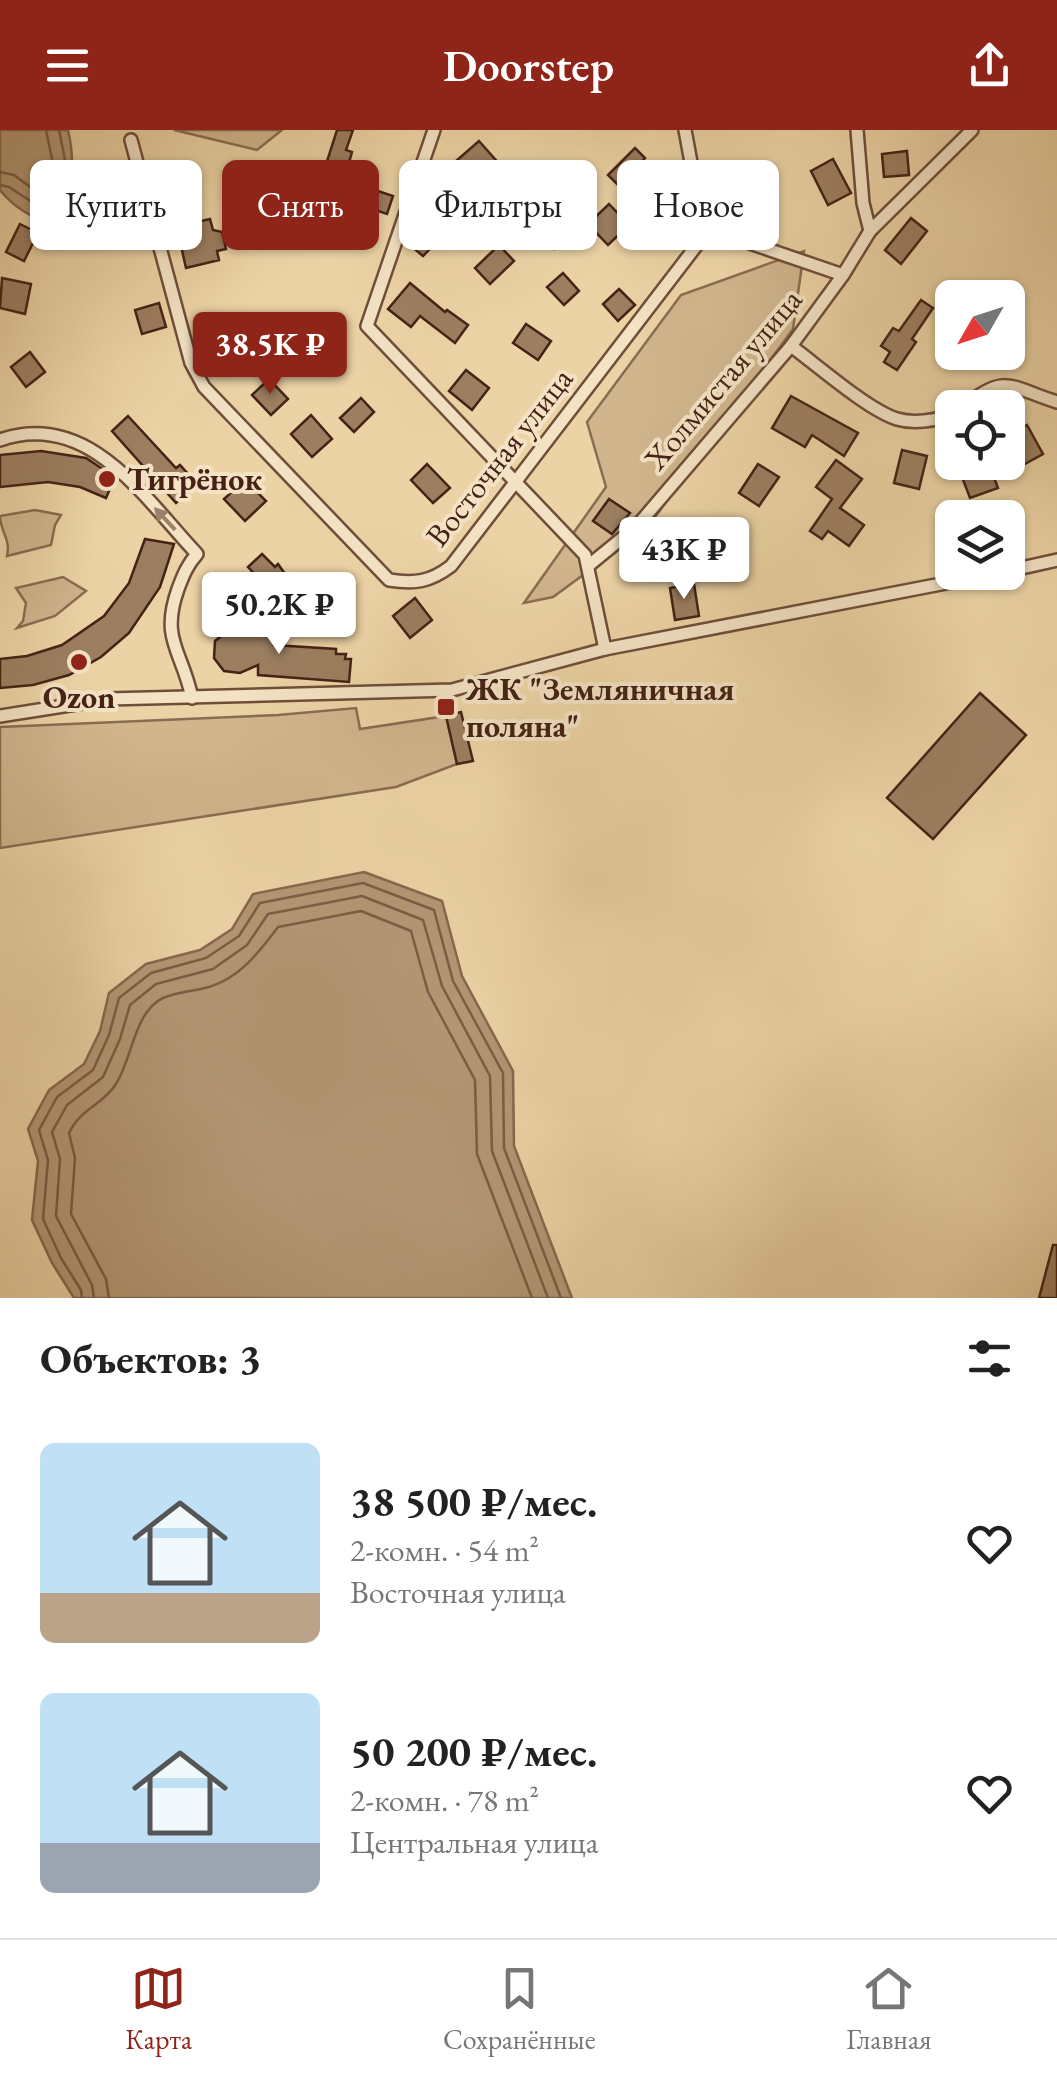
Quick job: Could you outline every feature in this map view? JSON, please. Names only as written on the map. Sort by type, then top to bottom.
[{"type":"street","points":[[434,130],[367,326],[585,556],[605,649]]},
{"type":"street","points":[[684,130],[690,160]]},
{"type":"street","points":[[857,130],[863,204],[870,231]]},
{"type":"street","name":"Холмистая улица","points":[[588,566],[637,526],[790,346],[870,231],[972,130]]},
{"type":"street","name":"Восточная улица","points":[[131,140],[191,362],[204,387],[389,580],[411,584],[434,579],[450,566],[693,250]]},
{"type":"street","points":[[772,250],[843,274]]},
{"type":"street","points":[[790,346],[897,419],[935,419]]},
{"type":"street","points":[[988,390],[996,384],[1023,390]]},
{"type":"street","points":[[1025,391],[1057,402]]},
{"type":"street","points":[[0,440],[28,433],[60,436],[101,453],[198,554],[184,571],[169,614],[169,626],[192,698]]},
{"type":"street","points":[[1025,567],[1057,560]]},
{"type":"street","points":[[0,716],[78,702],[452,690],[605,649],[935,585]]},
{"type":"shaded area","points":[[174,130],[282,130],[257,150]]},
{"type":"shaded area","points":[[804,251],[793,329],[647,528],[553,597],[524,603],[606,487],[587,422],[681,295]]},
{"type":"shaded area","points":[[35,510],[61,515],[51,545],[7,556],[0,516]]},
{"type":"shaded area","points":[[63,577],[86,591],[55,616],[17,628],[23,621],[26,603],[16,588]]},
{"type":"shaded area","points":[[356,708],[360,729],[446,716],[457,764],[396,787],[0,848],[0,727]]},
{"type":"water","points":[[0,130],[68,130],[72,160],[30,160],[30,214],[0,190]]},
{"type":"water","points":[[364,872],[442,901],[462,976],[513,1071],[514,1146],[572,1298],[74,1298],[32,1220],[38,1161],[28,1129],[49,1090],[84,1064],[100,1031],[109,993],[146,964],[200,950],[232,929],[253,894]]},
{"type":"building","points":[[337,130],[353,130],[346,150],[352,152],[350,160],[327,160]]},
{"type":"building","points":[[479,141],[496,160],[457,160]]},
{"type":"building","points":[[635,148],[645,158],[643,160],[623,160]]},
{"type":"building","points":[[907,151],[909,175],[884,177],[882,154]]},
{"type":"building","points":[[833,159],[851,193],[828,205],[811,171]]},
{"type":"building","points":[[617,166],[617,184],[608,175]]},
{"type":"building","points":[[379,191],[393,196],[387,214],[379,211]]},
{"type":"building","points":[[609,204],[617,212],[617,236],[608,245],[597,233],[597,215]]},
{"type":"building","points":[[911,218],[927,231],[901,264],[885,250]]},
{"type":"building","points":[[210,219],[213,230],[222,232],[219,260],[186,268],[182,250],[202,250],[202,221]]},
{"type":"building","points":[[20,224],[30,229],[30,249],[24,261],[6,252]]},
{"type":"building","points":[[494,250],[504,250],[514,261],[490,284],[475,268]]},
{"type":"building","points":[[563,273],[579,291],[564,305],[547,287]]},
{"type":"building","points":[[2,278],[31,284],[25,314],[0,308]]},
{"type":"building","points":[[410,283],[468,325],[455,343],[420,316],[411,327],[388,309]]},
{"type":"building","points":[[619,289],[635,305],[618,321],[603,304]]},
{"type":"building","points":[[921,300],[933,308],[897,370],[884,362],[890,352],[881,346],[893,328],[899,331]]},
{"type":"building","points":[[159,303],[166,327],[142,334],[135,310]]},
{"type":"building","points":[[526,324],[551,341],[538,360],[513,343]]},
{"type":"building","points":[[301,328],[314,342],[306,349],[314,357],[297,373],[276,350]]},
{"type":"building","points":[[30,352],[45,372],[26,387],[11,367]]},
{"type":"building","points":[[466,370],[489,388],[472,410],[449,391]]},
{"type":"building","points":[[269,379],[288,399],[271,415],[252,395]]},
{"type":"building","points":[[791,396],[858,433],[844,456],[812,435],[805,447],[772,428]]},
{"type":"building","points":[[361,398],[374,412],[354,432],[340,418]]},
{"type":"building","points":[[311,415],[332,439],[312,457],[291,434]]},
{"type":"building","points":[[128,416],[176,468],[180,465],[197,484],[176,503],[112,431]]},
{"type":"building","points":[[1025,426],[1043,454],[1025,464]]},
{"type":"building","points":[[902,450],[927,456],[919,489],[894,483]]},
{"type":"building","points":[[41,451],[86,458],[107,472],[114,479],[106,498],[80,487],[48,482],[0,487],[0,455]]},
{"type":"building","points":[[836,460],[862,479],[840,508],[864,525],[849,546],[828,531],[822,539],[810,531],[832,499],[816,487]]},
{"type":"building","points":[[427,464],[450,488],[433,503],[411,480]]},
{"type":"building","points":[[758,464],[779,477],[759,506],[739,493]]},
{"type":"building","points":[[245,480],[266,501],[245,521],[224,499]]},
{"type":"building","points":[[963,480],[995,480],[998,488],[970,498]]},
{"type":"building","points":[[609,499],[630,513],[612,534],[593,521]]},
{"type":"building","points":[[145,539],[174,544],[160,587],[129,633],[101,657],[69,675],[33,685],[0,688],[0,659],[27,656],[62,645],[104,616],[129,583]]},
{"type":"building","points":[[262,554],[275,567],[278,564],[298,592],[284,605],[248,567]]},
{"type":"building","points":[[694,584],[699,616],[675,620],[670,588]]},
{"type":"building","points":[[415,598],[432,620],[410,638],[393,616]]},
{"type":"building","points":[[259,623],[275,624],[274,645],[336,649],[336,654],[346,654],[345,659],[351,659],[349,682],[258,675],[258,665],[240,673],[224,671],[214,658],[215,641],[228,631],[258,635]]},
{"type":"building","points":[[980,693],[1026,735],[933,839],[887,798]]},
{"type":"building","points":[[461,712],[473,761],[457,764],[446,716]]},
{"type":"building","points":[[1053,1245],[1057,1245],[1057,1298],[1039,1298]]},
{"type":"place","name":"Тигрёнок","points":[[107,479]]},
{"type":"place","name":"Ozon","points":[[79,662]]},
{"type":"place","name":"ЖК \"Земляничная поляна\"","points":[[446,707]]}]
